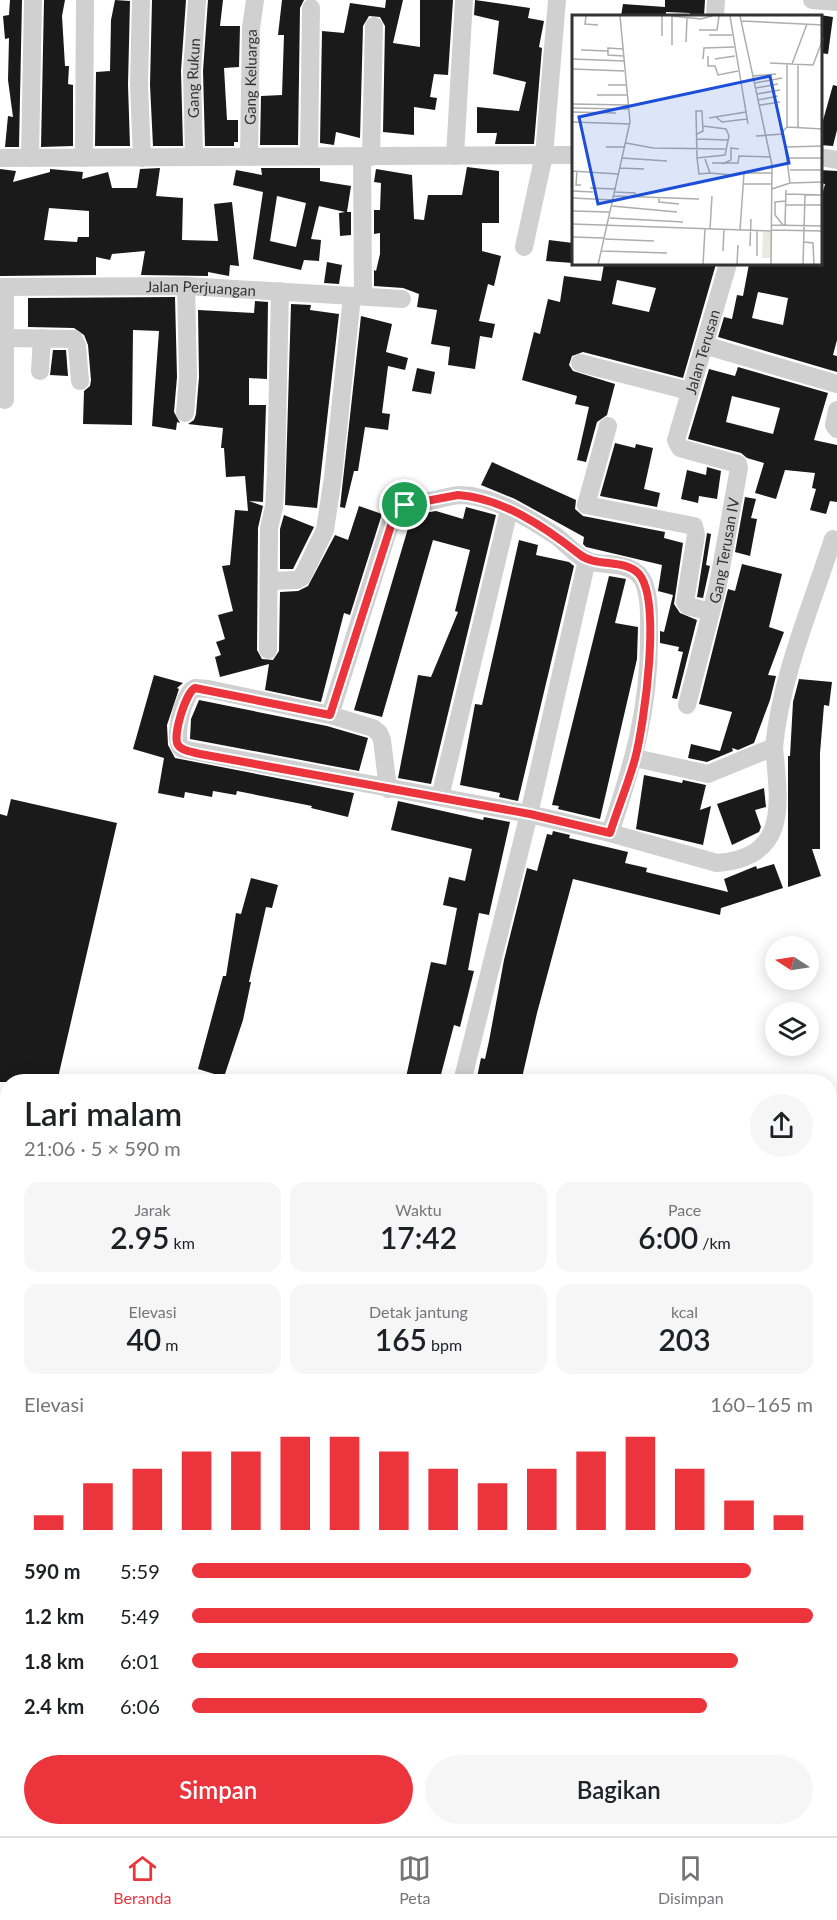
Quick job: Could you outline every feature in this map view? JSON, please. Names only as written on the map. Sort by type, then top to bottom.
[{"type":"street","points":[[30,158],[33,0]]},
{"type":"street","points":[[84,158],[86,0]]},
{"type":"street","points":[[141,0],[139,85],[142,158]]},
{"type":"street","name":"Gang Rukun","points":[[194,156],[192,71],[197,0]]},
{"type":"street","name":"Gang Keluarga","points":[[249,157],[251,28],[255,0]]},
{"type":"street","points":[[455,156],[464,0]]},
{"type":"street","points":[[524,247],[544,155],[557,0]]},
{"type":"street","points":[[715,15],[716,0]]},
{"type":"street","points":[[812,0],[837,2]]},
{"type":"street","points":[[309,156],[311,8]]},
{"type":"street","points":[[269,581],[297,580],[302,577],[325,530],[358,296],[374,26]]},
{"type":"street","points":[[0,158],[572,155]]},
{"type":"street","points":[[822,158],[837,160]]},
{"type":"street","name":"Jalan Terusan","points":[[676,440],[727,266]]},
{"type":"street","points":[[185,412],[188,377],[186,286]]},
{"type":"street","name":"Jalan Perjuangan","points":[[2,287],[186,286],[402,299]]},
{"type":"street","points":[[2,287],[5,400]]},
{"type":"street","points":[[268,650],[269,528],[274,507],[276,474],[280,291]]},
{"type":"street","points":[[5,338],[75,340],[80,381]]},
{"type":"street","points":[[40,371],[42,338]]},
{"type":"street","points":[[704,345],[837,384]]},
{"type":"street","points":[[580,363],[689,391]]},
{"type":"street","points":[[837,410],[834,425],[837,429]]},
{"type":"street","points":[[608,426],[586,505],[625,515],[687,524],[696,528],[686,602],[688,606],[710,612]]},
{"type":"street","name":"Gang Terusan IV","points":[[676,440],[680,448],[728,459],[738,464],[739,468],[718,585],[687,705]]},
{"type":"street","points":[[330,715],[396,510],[405,505],[458,495],[494,502],[553,534],[587,560],[626,567],[637,572],[644,581],[647,595],[649,659],[645,707],[635,758],[610,833]]},
{"type":"street","points":[[440,797],[509,510]]},
{"type":"street","points":[[388,789],[379,733],[373,728],[330,715],[195,688],[187,694],[176,736],[177,744],[182,749],[200,754],[388,789],[530,814],[610,833],[717,863],[729,862],[764,846],[771,838],[776,822],[778,784],[774,747],[778,712],[833,539]]},
{"type":"street","points":[[464,1074],[530,814],[587,560]]},
{"type":"street","points":[[635,758],[708,774],[774,747]]},
{"type":"building","points":[[10,0],[22,0],[19,147],[5,147],[8,116],[13,117],[8,80],[9,38],[5,39],[3,16],[9,15]]},
{"type":"building","points":[[44,0],[65,0],[62,16],[65,66],[69,66],[68,84],[73,85],[73,146],[41,147]]},
{"type":"building","points":[[115,0],[130,1],[128,85],[130,146],[95,146],[96,72],[110,71],[111,20]]},
{"type":"building","points":[[152,0],[186,0],[181,71],[183,146],[153,146],[150,85]]},
{"type":"building","points":[[208,0],[223,0],[220,26],[240,26],[239,67],[224,68],[227,120],[238,120],[238,142],[234,142],[234,146],[205,146],[203,71]]},
{"type":"building","points":[[282,0],[304,0],[300,8],[298,145],[260,145],[261,96],[282,95],[284,35],[278,35]]},
{"type":"building","points":[[386,0],[403,0],[393,43],[420,47],[420,0],[453,0],[448,75],[434,74],[430,97],[437,98],[435,110],[414,107],[414,135],[383,132],[385,26],[380,17],[369,16],[363,26],[360,138],[336,132],[334,145],[320,143],[322,31],[344,33],[350,3],[385,8]]},
{"type":"building","points":[[475,0],[530,8],[528,18],[544,21],[539,47],[542,48],[534,144],[495,144],[497,133],[477,133],[477,107],[519,111],[526,82],[493,74],[499,21],[474,15]]},
{"type":"building","points":[[665,0],[705,0],[704,15],[666,12],[666,15],[621,15],[623,4],[665,7]]},
{"type":"building","points":[[822,15],[833,17],[828,54],[822,53]]},
{"type":"building","points":[[833,85],[837,86],[837,130],[833,146],[822,145],[822,124]]},
{"type":"building","points":[[467,167],[499,171],[499,223],[482,223],[482,251],[501,256],[494,286],[488,284],[479,321],[495,324],[492,338],[480,336],[475,369],[448,365],[450,347],[431,344],[437,310],[417,307],[419,294],[403,288],[374,286],[374,270],[376,271],[380,254],[380,233],[374,234],[374,210],[380,210],[381,183],[374,182],[376,169],[412,175],[414,219],[424,220],[428,195],[462,195]]},
{"type":"building","points":[[160,168],[156,196],[183,198],[182,240],[218,241],[214,204],[232,202],[239,266],[230,265],[229,276],[208,272],[208,276],[141,275],[145,251],[112,254],[110,260],[96,257],[96,275],[0,276],[0,169],[16,171],[13,182],[50,172],[50,169],[83,172],[82,179],[108,172],[112,188],[137,188],[140,169]],"holes":[[[49,208],[89,211],[89,237],[78,237],[77,242],[44,240]]]},
{"type":"building","points":[[261,168],[320,168],[320,181],[351,186],[347,212],[351,212],[351,235],[340,236],[339,213],[345,212],[319,206],[311,239],[321,240],[319,261],[304,260],[301,270],[253,259],[263,192],[233,185],[236,170],[262,175]],"holes":[[[277,196],[306,203],[296,247],[270,241]]]},
{"type":"building","points":[[822,170],[837,171],[837,340],[833,355],[837,356],[837,372],[718,337],[724,317],[732,319],[737,295],[743,296],[749,266],[822,266],[822,195],[825,184],[822,183]],"holes":[[[758,292],[788,298],[783,325],[752,318]]]},
{"type":"building","points":[[549,240],[572,243],[572,263],[546,261]]},
{"type":"building","points":[[327,262],[342,265],[339,284],[324,283]]},
{"type":"building","points":[[604,266],[715,266],[683,378],[583,352],[572,356],[569,365],[573,371],[615,384],[607,415],[597,422],[586,462],[577,460],[589,407],[575,404],[577,396],[522,380],[534,332],[540,334],[548,299],[560,302],[564,276],[601,281]],"holes":[[[617,280],[656,288],[649,312],[612,304]]]},
{"type":"building","points":[[175,297],[177,377],[174,412],[180,423],[177,422],[176,430],[152,426],[159,331],[133,330],[132,425],[83,424],[84,391],[90,386],[91,380],[88,345],[84,335],[74,328],[28,327],[28,298]]},
{"type":"building","points":[[255,301],[268,302],[267,379],[249,378],[249,405],[266,405],[263,502],[249,501],[263,506],[258,528],[257,650],[262,659],[273,660],[279,651],[280,592],[298,591],[308,586],[335,535],[348,540],[359,506],[382,514],[350,615],[344,613],[321,702],[265,690],[269,664],[220,677],[215,657],[221,655],[216,642],[225,639],[218,615],[233,611],[222,566],[230,565],[235,510],[248,511],[245,476],[226,477],[224,448],[221,448],[223,428],[188,424],[194,420],[196,414],[199,377],[198,310],[254,313]]},
{"type":"building","points":[[291,304],[311,305],[310,310],[339,314],[317,508],[285,505]]},
{"type":"building","points":[[361,316],[392,324],[386,352],[408,358],[405,370],[388,366],[382,413],[390,414],[388,430],[365,427],[358,471],[354,471],[345,508],[340,507]]},
{"type":"building","points":[[53,350],[66,350],[68,376],[50,375]]},
{"type":"building","points":[[738,367],[828,393],[814,440],[837,445],[837,502],[830,501],[826,514],[810,510],[816,489],[812,488],[815,473],[785,470],[776,499],[755,493],[764,463],[747,458],[741,453],[688,439],[709,369],[735,376]],"holes":[[[732,396],[780,408],[773,434],[726,422]]]},
{"type":"building","points":[[417,368],[435,372],[431,394],[412,391]]},
{"type":"building","points":[[615,443],[635,448],[636,444],[653,448],[644,489],[660,493],[657,507],[600,496]]},
{"type":"building","points":[[492,462],[576,500],[575,509],[583,516],[665,532],[664,538],[683,543],[674,604],[680,613],[697,620],[677,699],[672,698],[683,652],[678,651],[679,647],[660,643],[660,631],[664,632],[673,595],[658,591],[662,565],[586,547],[583,544],[584,537],[515,499],[481,485]]},
{"type":"building","points":[[707,467],[721,471],[717,499],[699,496],[698,503],[681,499],[687,470],[706,475]]},
{"type":"building","points":[[745,497],[756,499],[751,518],[757,519],[750,556],[735,552]]},
{"type":"building","points":[[466,507],[496,515],[431,784],[398,778],[418,675],[431,677],[458,612],[455,611],[470,550],[433,540],[382,717],[354,710],[412,515],[436,511],[463,519]]},
{"type":"building","points":[[284,515],[314,527],[293,569],[280,569],[280,529]]},
{"type":"building","points":[[707,533],[711,534],[706,565],[710,566],[703,598],[697,597]]},
{"type":"building","points":[[519,540],[538,545],[536,555],[569,562],[574,566],[518,801],[499,797],[500,793],[460,785],[475,704],[482,705]]},
{"type":"building","points":[[742,564],[782,574],[769,627],[784,632],[768,675],[776,676],[770,700],[754,743],[738,750],[732,748],[733,751],[707,762],[688,758],[691,744],[720,751],[732,712],[699,704],[728,589],[735,591]]},
{"type":"building","points":[[609,576],[626,579],[615,623],[638,627],[637,659],[600,819],[558,809],[559,806],[552,805]]},
{"type":"building","points":[[154,675],[183,683],[177,688],[179,689],[167,725],[168,745],[175,758],[354,793],[348,817],[311,808],[312,806],[237,791],[236,795],[213,791],[212,797],[185,792],[184,798],[158,793],[164,758],[133,749]]},
{"type":"building","points":[[799,679],[832,682],[829,706],[824,705],[820,753],[820,849],[812,849],[821,876],[788,887],[788,756],[790,756],[793,702]]},
{"type":"building","points":[[199,700],[327,726],[368,738],[359,771],[190,739],[191,719]]},
{"type":"building","points":[[644,775],[682,783],[683,780],[706,785],[700,810],[711,806],[703,845],[636,829]]},
{"type":"building","points":[[764,788],[766,807],[755,810],[761,827],[759,832],[732,845],[717,804]]},
{"type":"building","points":[[11,799],[117,823],[59,1074],[0,1074],[0,814],[7,816]]},
{"type":"building","points":[[398,801],[483,820],[484,817],[510,822],[489,915],[479,913],[468,970],[474,971],[460,1027],[454,1025],[441,1074],[407,1074],[431,962],[446,965],[457,908],[443,905],[449,877],[465,881],[472,849],[391,830]]},
{"type":"building","points":[[553,831],[570,835],[569,838],[628,852],[625,863],[647,868],[646,872],[728,892],[724,879],[756,866],[757,869],[774,864],[783,888],[721,908],[720,915],[573,879],[523,1074],[478,1074],[481,1058],[485,1059],[504,960],[527,868],[537,871],[547,834],[552,835]]},
{"type":"building","points":[[251,878],[278,885],[272,908],[266,907],[243,1020],[225,1074],[214,1074],[198,1069],[223,976],[226,976],[236,913],[241,914]]},
{"type":"route","points":[[458,495],[474,496],[494,502],[553,534],[587,560],[626,567],[637,572],[644,581],[649,619],[649,659],[645,707],[635,758],[610,833],[530,814],[200,754],[182,749],[177,744],[176,736],[187,694],[195,688],[267,700],[330,715],[393,515],[396,510],[405,505],[458,495]]}]
